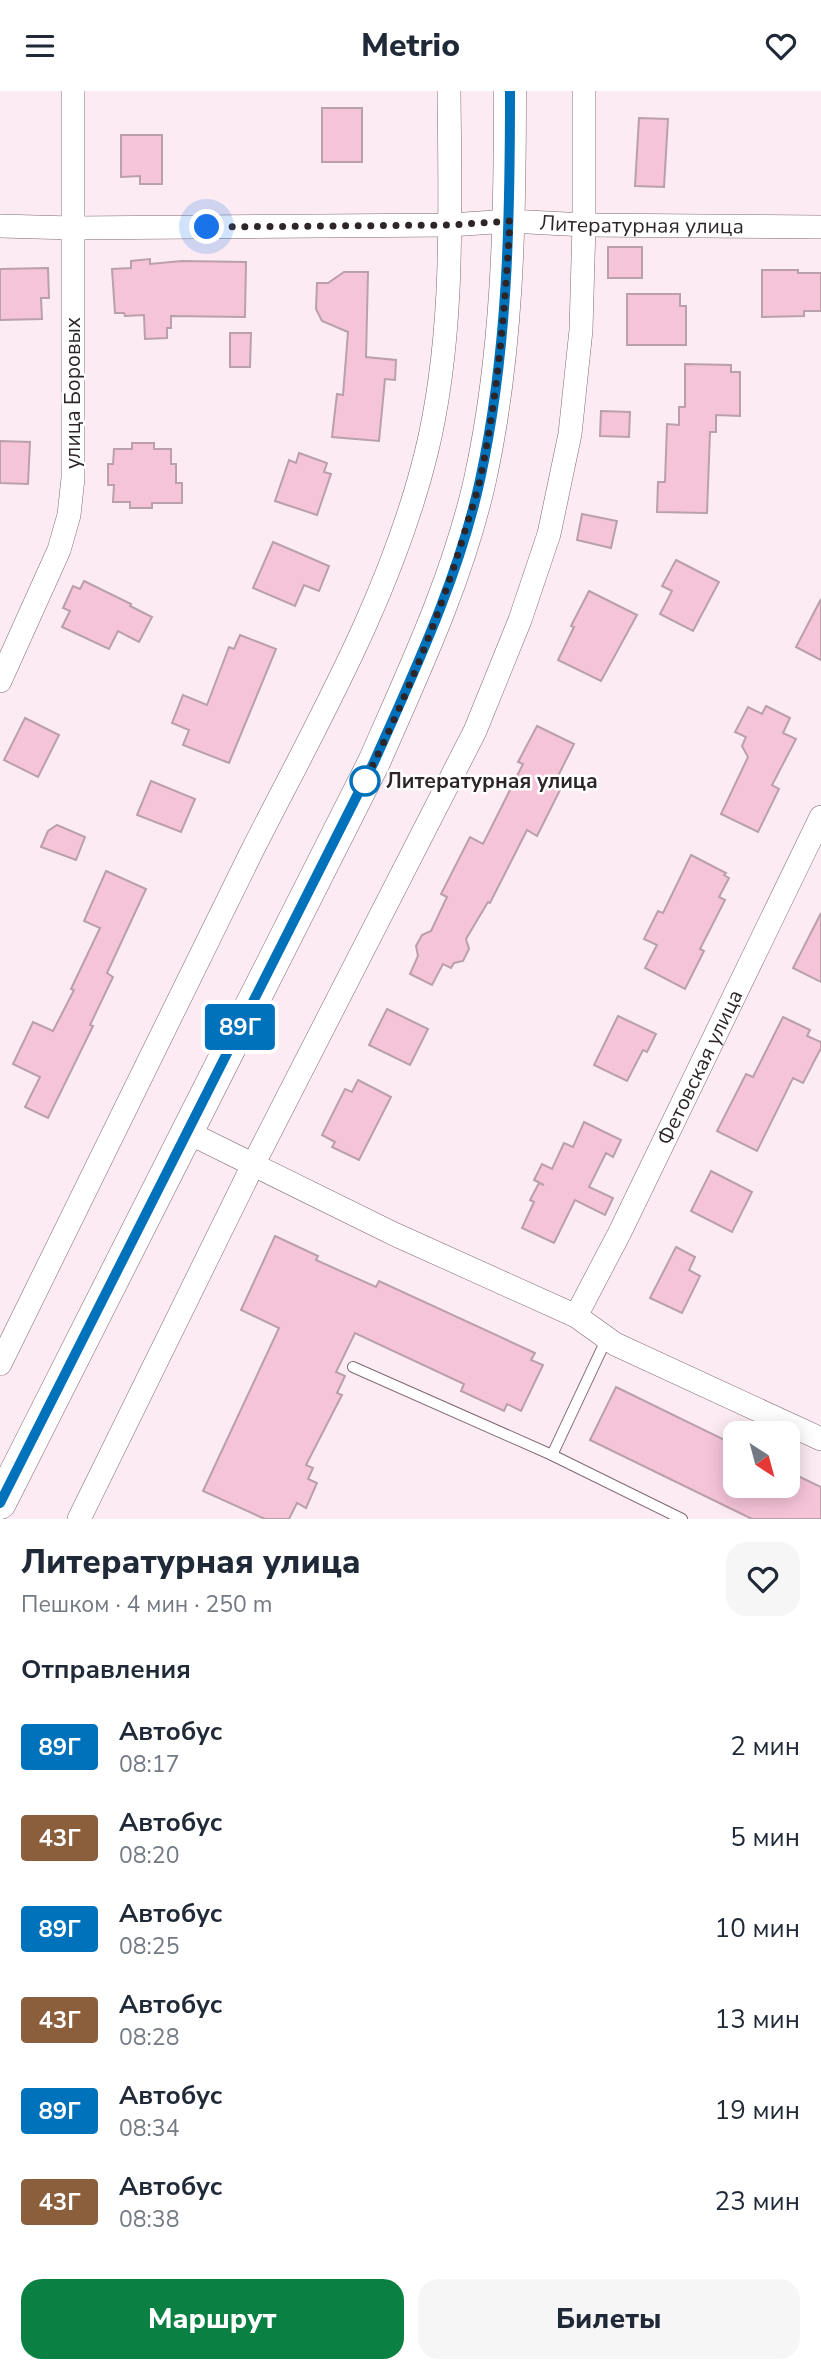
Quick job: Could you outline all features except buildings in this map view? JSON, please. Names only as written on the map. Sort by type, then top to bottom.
[{"type":"main road","points":[[0,1503],[374,762],[421,656],[452,577],[480,482],[505,313],[510,221],[510,91]]},
{"type":"street","name":"улица Боровых","points":[[0,681],[59,550],[69,515],[73,478],[73,91]]},
{"type":"street","points":[[0,1364],[380,592],[425,456],[436,403],[446,330],[450,225],[449,91]]},
{"type":"street","points":[[79,1519],[253,1165],[475,731],[520,620],[549,534],[570,434],[581,330],[584,225],[583,91]]},
{"type":"street","name":"Литературная улица","points":[[0,226],[72,228],[450,225],[510,221],[584,225],[821,227]]},
{"type":"street","name":"Фетовская улица","points":[[576,1316],[619,1234],[821,817]]},
{"type":"street","points":[[187,1132],[394,1234],[576,1316],[607,1338],[821,1439]]},
{"type":"lane","points":[[552,1455],[607,1338]]},
{"type":"lane","points":[[353,1367],[552,1455],[682,1519]]},
{"type":"bus line","name":"89Г","points":[[0,1503],[374,762],[421,656],[452,577],[480,482],[505,313],[510,221],[510,91]]},
{"type":"place","name":"Литературная улица","points":[[365,781]]},
{"type":"route","points":[[207,227],[450,225],[510,221],[505,313],[480,482],[452,577],[421,656],[362,787],[365,781]]}]
